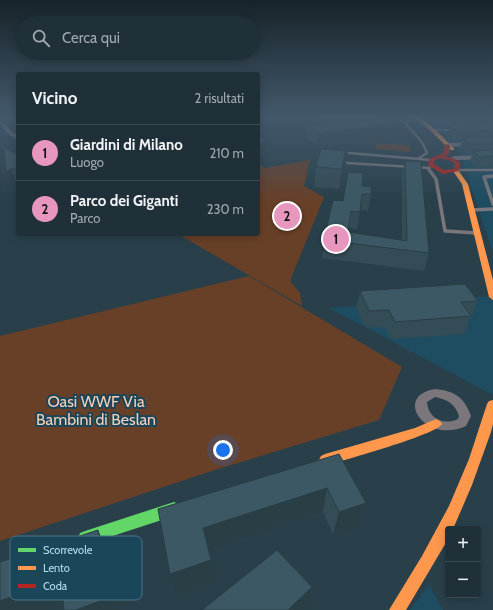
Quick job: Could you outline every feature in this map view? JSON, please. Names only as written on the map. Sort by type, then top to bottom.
[{"type":"street","points":[[447,145],[459,144]]},
{"type":"street","points":[[447,145],[447,153],[441,157],[431,160],[431,165],[434,169],[456,180],[465,190]]},
{"type":"street","points":[[447,145],[453,151],[454,159],[458,164],[457,170],[464,183],[493,297]]},
{"type":"street","points":[[441,157],[454,159],[493,157]]},
{"type":"street","points":[[434,169],[457,170]]},
{"type":"street","points":[[397,610],[417,582],[448,526],[472,470],[493,404]]},
{"type":"street","points":[[315,464],[418,432],[436,424]]},
{"type":"street","points":[[92,536],[181,507]]},
{"type":"lane","points":[[418,158],[426,155],[426,149],[423,144]]},
{"type":"lane","points":[[347,163],[354,158],[347,153],[431,160]]},
{"type":"lane","points":[[342,164],[347,163],[434,169],[445,231],[477,233]]},
{"type":"lane","points":[[457,170],[493,170]]},
{"type":"lane","points":[[493,176],[484,177],[491,191],[493,204]]},
{"type":"lane","points":[[471,210],[493,209]]},
{"type":"shaded area","points":[[452,144],[493,144],[493,253],[460,153]]},
{"type":"shaded area","points":[[493,296],[493,395],[329,308]]},
{"type":"shaded area","points":[[429,585],[443,610],[410,610]]},
{"type":"green space","points":[[377,144],[410,145],[411,152],[376,149]]},
{"type":"green space","points":[[310,160],[304,186],[324,197],[290,281],[300,293],[302,306],[181,236],[260,236],[260,165],[265,168]]},
{"type":"green space","name":"Oasi WWF Via Bambini di Beslan","points":[[249,276],[402,367],[379,420],[218,469],[15,536],[10,536],[10,538],[0,541],[0,336]]},
{"type":"building","points":[[4,148],[16,154],[16,169],[6,171]]},
{"type":"building","points":[[321,149],[345,151],[342,169],[316,167]]},
{"type":"building","points":[[493,150],[493,156],[480,157],[473,151]]},
{"type":"building","points":[[405,161],[421,162],[429,253],[324,240],[333,200],[343,201],[348,172],[363,173],[362,186],[371,187],[371,194],[362,194],[360,212],[351,211],[348,232],[407,241]]},
{"type":"building","points":[[465,284],[478,301],[461,302],[471,316],[395,322],[389,310],[369,311],[360,291]]},
{"type":"building","points":[[339,454],[366,503],[339,512],[327,488],[203,528],[211,560],[170,574],[158,509]]},
{"type":"building","points":[[98,530],[99,536],[80,536]]},
{"type":"building","points":[[277,550],[312,587],[288,610],[202,610]]},
{"type":"building","points":[[10,559],[10,597],[0,601],[0,562]]},
{"type":"building","points":[[63,600],[102,600],[76,610],[64,610]]},
{"type":"traffic: fast","points":[[91,536],[174,509]]},
{"type":"traffic: slow","points":[[447,144],[452,149]]},
{"type":"traffic: slow","points":[[456,171],[465,184],[493,297]]},
{"type":"traffic: slow","points":[[397,610],[428,561],[454,511],[476,459],[493,404]]},
{"type":"traffic: slow","points":[[325,460],[418,432],[436,424]]},
{"type":"traffic: jam","points":[[441,157],[453,160],[458,164],[457,170],[443,172],[431,165],[431,160],[446,154],[447,145]]},
{"type":"place","name":"Parco dei Giganti","points":[[287,216]]},
{"type":"place","name":"Giardini di Milano","points":[[336,239]]}]
